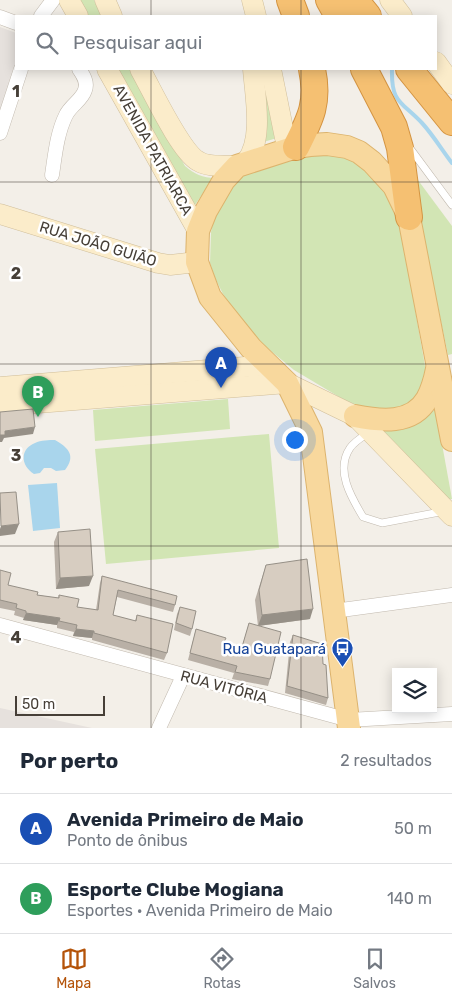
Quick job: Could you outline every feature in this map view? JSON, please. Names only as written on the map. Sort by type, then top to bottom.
[{"type":"highway","points":[[290,0],[296,15]]},
{"type":"highway","points":[[329,0],[337,15]]},
{"type":"highway","points":[[355,0],[367,15]]},
{"type":"highway","points":[[296,147],[308,124],[314,105],[315,88],[312,70]]},
{"type":"highway","points":[[365,70],[394,127],[404,166],[410,216]]},
{"type":"highway","points":[[410,70],[452,122]]},
{"type":"main road","points":[[69,0],[77,15]]},
{"type":"main road","points":[[105,0],[112,15]]},
{"type":"main road","points":[[242,0],[245,15]]},
{"type":"main road","points":[[252,0],[256,15]]},
{"type":"main road","points":[[390,0],[401,15]]},
{"type":"main road","points":[[437,63],[452,84]]},
{"type":"main road","name":"AVENIDA PATRIARCA","points":[[108,70],[198,231]]},
{"type":"main road","name":"AVENIDA PATRIARCA","points":[[141,70],[185,149],[198,161],[211,165],[241,164]]},
{"type":"main road","points":[[253,70],[256,129],[252,154],[224,180],[206,211],[198,231],[196,262],[210,297],[236,332],[287,383],[363,424],[449,514]]},
{"type":"main road","points":[[271,70],[285,138],[296,147]]},
{"type":"main road","points":[[241,164],[296,147],[327,144],[346,147],[359,152],[372,162],[394,186],[410,216],[441,368],[452,440]]},
{"type":"main road","name":"RUA JOÃO GUIÃO","points":[[0,214],[170,265],[196,262]]},
{"type":"main road","points":[[0,387],[268,365]]},
{"type":"main road","points":[[363,424],[408,417],[418,410],[427,400],[441,368]]},
{"type":"main road","points":[[0,406],[287,383]]},
{"type":"main road","points":[[287,383],[311,432],[349,724]]},
{"type":"street","points":[[42,15],[52,0]]},
{"type":"street","points":[[0,17],[15,23]]},
{"type":"street","points":[[0,133],[21,70]]},
{"type":"street","points":[[52,175],[56,145],[65,118],[67,113],[81,98],[85,89],[86,82],[80,70]]},
{"type":"street","points":[[334,611],[452,595]]},
{"type":"street","name":"RUA VITÓRIA","points":[[0,625],[349,724],[452,714]]},
{"type":"street","points":[[159,728],[183,676]]},
{"type":"lane","points":[[394,127],[452,205]]},
{"type":"lane","points":[[363,424],[344,459],[344,473],[351,498],[363,517],[382,522],[449,514]]},
{"type":"shaded area","points":[[0,27],[15,33],[15,65],[0,112]]},
{"type":"shaded area","points":[[0,708],[92,728],[0,728]]},
{"type":"green space","points":[[78,0],[94,0],[102,15],[86,15]]},
{"type":"green space","points":[[116,70],[131,70],[185,166],[199,175],[215,178],[193,208]]},
{"type":"green space","points":[[264,70],[264,70],[277,138],[260,143]]},
{"type":"green space","points":[[332,154],[356,161],[387,193],[401,229],[428,383],[404,410],[361,410],[294,370],[260,342],[234,310],[223,294],[210,263],[211,232],[215,215],[230,189],[245,172],[280,158]]},
{"type":"green space","points":[[409,168],[452,226],[452,354],[448,355]]},
{"type":"green space","points":[[228,399],[230,429],[95,441],[93,410]]},
{"type":"green space","points":[[428,410],[436,411],[452,499],[449,499],[380,431]]},
{"type":"green space","points":[[269,434],[279,548],[106,564],[95,449]]},
{"type":"water","points":[[55,440],[67,449],[70,456],[70,461],[65,470],[56,471],[51,468],[44,468],[40,473],[34,474],[24,462],[24,453],[37,442]]},
{"type":"water","points":[[57,483],[60,528],[33,531],[28,485]]},
{"type":"building","points":[[33,409],[35,427],[5,431],[5,435],[0,435],[0,412]]},
{"type":"building","points":[[16,492],[19,524],[1,526],[0,493]]},
{"type":"building","points":[[90,529],[93,576],[60,578],[58,532]]},
{"type":"building","points":[[307,559],[313,609],[262,615],[259,590],[266,565]]},
{"type":"building","points":[[0,570],[11,573],[8,585],[38,592],[37,595],[59,598],[59,595],[79,599],[77,607],[98,610],[102,576],[177,596],[175,605],[118,590],[113,615],[136,621],[137,615],[173,624],[167,653],[94,633],[94,631],[76,629],[77,625],[59,621],[60,618],[26,613],[26,611],[16,608],[17,604],[0,600]]},
{"type":"building","points":[[180,607],[196,611],[192,629],[176,623]]},
{"type":"building","points":[[249,623],[281,632],[270,679],[235,672],[237,666],[190,653],[196,629],[226,638],[224,642],[242,647]]},
{"type":"building","points":[[293,635],[322,644],[323,664],[326,665],[328,698],[287,686]]},
{"type":"waterway","points":[[392,70],[393,89],[399,100],[422,123],[452,163]]},
{"type":"place","name":"Avenida Primeiro de Maio","points":[[221,388]]},
{"type":"place","name":"Esporte Clube Mogiana","points":[[38,417]]},
{"type":"place","name":"Rua Guatapará","points":[[342,668]]}]
